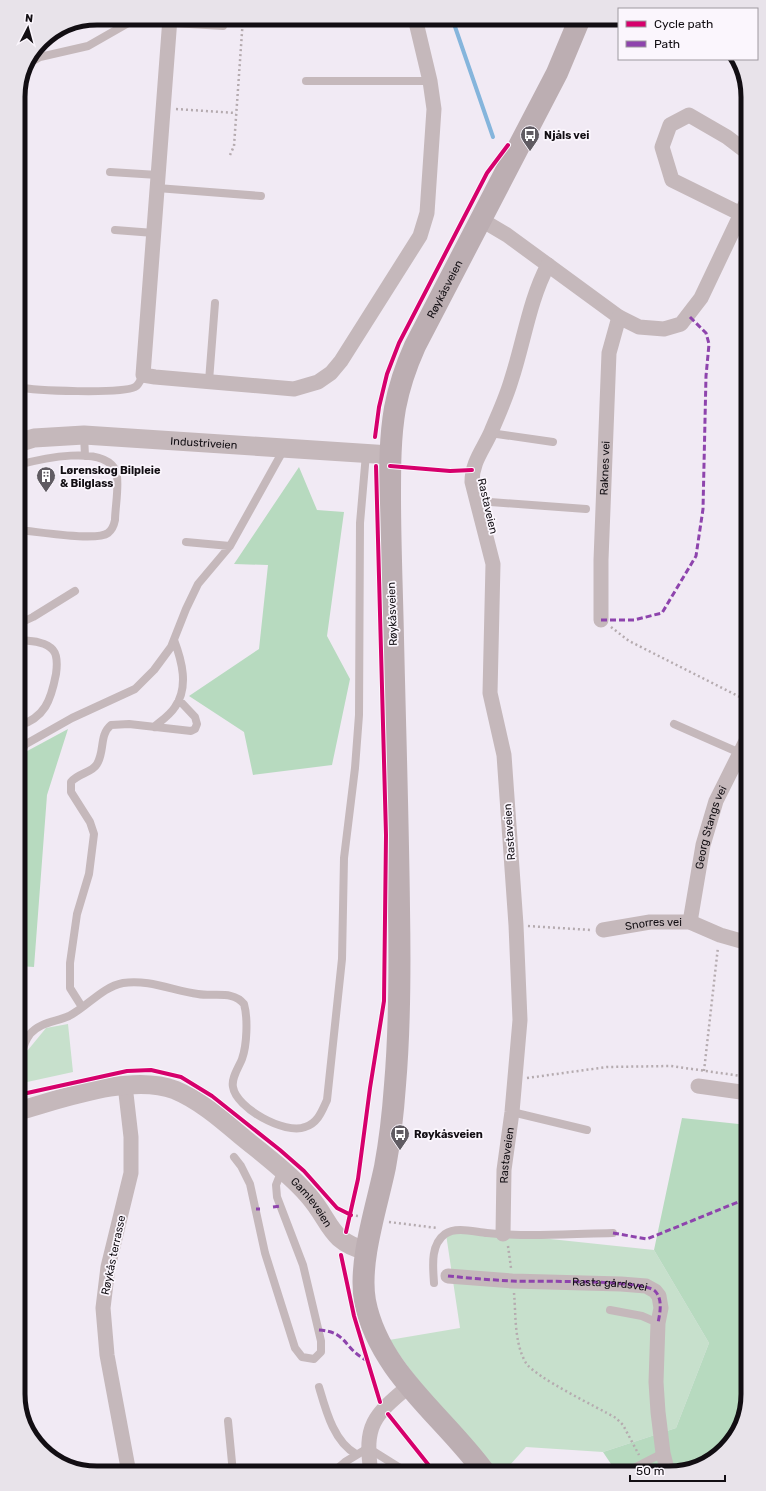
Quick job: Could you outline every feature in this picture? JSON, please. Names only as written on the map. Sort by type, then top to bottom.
[{"type":"main road","name":"Røykåsveien","points":[[367,1251],[390,1138],[398,1030],[399,898],[390,543],[390,455],[395,409],[408,363],[431,313],[558,73],[577,25]]},
{"type":"main road","points":[[367,1251],[364,1284],[368,1310],[384,1347],[409,1386],[479,1466]]},
{"type":"street","points":[[170,25],[143,375],[294,389],[318,382],[332,373],[420,236],[427,213],[434,109],[430,81],[418,25]]},
{"type":"street","points":[[480,219],[507,235],[620,318],[639,327],[664,329],[681,324],[701,298],[741,214],[672,180],[662,147],[670,125],[689,116],[727,136],[741,147]]},
{"type":"street","name":"Rastaveien","points":[[503,1234],[504,1170],[512,1112],[520,1020],[516,925],[504,755],[490,693],[493,564],[472,482],[472,470],[477,457],[490,434],[511,381],[536,290],[548,265]]},
{"type":"street","name":"Raknes vei","points":[[601,620],[601,560],[609,352],[620,318]]},
{"type":"street","name":"Industriveien","points":[[25,441],[34,438],[84,435],[390,455]]},
{"type":"street","name":"Georg Stangs vei","points":[[690,922],[703,845],[716,801],[740,754]]},
{"type":"street","name":"Snorres vei","points":[[603,930],[650,922],[690,922],[741,941]]},
{"type":"street","name":"Gamleveien","points":[[25,1109],[125,1085],[158,1085],[184,1094],[215,1115],[283,1169],[312,1200],[340,1239],[348,1245],[367,1251]]},
{"type":"street","name":"Røykås terrasse","points":[[125,1085],[131,1137],[131,1173],[108,1268],[103,1308],[107,1355],[128,1466]]},
{"type":"street","points":[[698,1086],[741,1092]]},
{"type":"street","name":"Rasta gårdsvei","points":[[448,1276],[512,1281],[621,1284],[646,1286],[655,1291],[659,1296],[661,1308],[658,1323],[656,1382],[663,1453],[666,1466]]},
{"type":"street","points":[[368,1466],[362,1451],[378,1415],[389,1403],[409,1386]]},
{"type":"lane","points":[[36,59],[40,57],[88,46],[125,25]]},
{"type":"lane","points":[[215,25],[224,26]]},
{"type":"lane","points":[[306,81],[430,81]]},
{"type":"lane","points":[[110,172],[158,181],[261,196]]},
{"type":"lane","points":[[115,230],[154,233]]},
{"type":"lane","points":[[209,381],[215,303]]},
{"type":"lane","points":[[25,389],[69,391],[127,390],[137,386],[143,375]]},
{"type":"lane","points":[[490,434],[553,442]]},
{"type":"lane","points":[[84,435],[85,456]]},
{"type":"lane","points":[[25,745],[72,718],[135,689],[154,670],[171,648],[198,584],[230,546],[284,449]]},
{"type":"lane","points":[[25,1046],[31,1033],[40,1026],[70,1015],[111,987],[124,983],[160,985],[200,995],[229,995],[237,998],[245,1007],[246,1042],[242,1058],[233,1080],[234,1093],[250,1109],[261,1116],[290,1129],[305,1127],[316,1120],[321,1114],[327,1100],[339,990],[342,958],[344,858],[355,768],[360,668],[360,523],[366,454]]},
{"type":"lane","points":[[25,463],[53,457],[85,456],[101,458],[115,470],[118,477],[115,520],[113,527],[108,533],[102,536],[88,537],[25,531]]},
{"type":"lane","points":[[477,501],[586,508]]},
{"type":"lane","points":[[186,542],[230,546]]},
{"type":"lane","points":[[25,621],[75,591]]},
{"type":"lane","points":[[154,726],[174,708],[179,700],[182,689],[182,670],[174,640]]},
{"type":"lane","points":[[25,641],[49,646],[54,651],[57,658],[52,695],[41,714],[25,724]]},
{"type":"lane","points":[[82,1007],[70,988],[70,962],[77,914],[89,874],[94,834],[90,822],[71,792],[71,782],[96,766],[100,756],[104,734],[109,726],[116,724],[154,726],[186,731],[195,729],[197,724],[195,717],[179,700]]},
{"type":"lane","points":[[674,724],[740,754]]},
{"type":"lane","points":[[512,1112],[587,1130]]},
{"type":"lane","points":[[234,1157],[241,1166],[250,1184],[265,1253],[295,1348],[302,1357],[314,1359],[321,1352],[321,1341],[303,1265],[280,1206],[276,1191],[278,1180],[283,1169]]},
{"type":"lane","points":[[434,1283],[433,1263],[437,1244],[445,1234],[456,1230],[503,1234],[613,1233]]},
{"type":"lane","points":[[610,1310],[642,1316],[658,1323]]},
{"type":"lane","points":[[320,1387],[326,1411],[347,1449],[362,1451],[393,1466]]},
{"type":"lane","points":[[228,1420],[232,1466]]},
{"type":"lane","points":[[342,1466],[362,1451]]},
{"type":"lane","points":[[635,1466],[663,1453]]},
{"type":"path","points":[[230,155],[234,146],[242,25]]},
{"type":"path","points":[[164,108],[236,112]]},
{"type":"path","points":[[601,620],[629,641],[741,697]]},
{"type":"path","points":[[516,925],[603,930]]},
{"type":"path","points":[[698,1086],[704,1071],[720,934]]},
{"type":"path","points":[[515,1080],[607,1067],[671,1066],[741,1076]]},
{"type":"path","points":[[349,1220],[352,1208]]},
{"type":"path","points":[[345,1212],[351,1215]]},
{"type":"path","points":[[387,1221],[456,1230]]},
{"type":"path","points":[[503,1234],[509,1251],[518,1338],[527,1365],[559,1386],[616,1418],[623,1425],[642,1462]]},
{"type":"green space","points":[[299,467],[317,510],[344,512],[327,636],[350,679],[332,765],[253,775],[244,732],[189,696],[259,649],[268,565],[234,564]]},
{"type":"green space","points":[[68,729],[47,795],[34,967],[25,966],[25,752]]},
{"type":"green space","points":[[68,1024],[73,1072],[25,1082],[25,1051],[28,1050],[46,1028]]},
{"type":"green space","points":[[682,1118],[741,1124],[741,1399],[740,1408],[734,1426],[717,1448],[697,1461],[683,1465],[669,1466],[612,1466],[603,1452],[676,1428],[709,1343],[654,1250]]},
{"type":"green space","points":[[446,1234],[503,1234],[654,1250],[709,1343],[676,1428],[603,1452],[526,1447],[509,1466],[488,1466],[411,1371],[389,1340],[460,1328]]},
{"type":"waterway","points":[[454,25],[493,137]]},
{"type":"marked path","points":[[601,620],[634,620],[662,613],[696,556],[703,509],[706,376],[709,344],[706,333],[689,316]]},
{"type":"marked path","points":[[613,1233],[647,1239],[741,1201]]},
{"type":"marked path","points":[[273,1207],[280,1206]]},
{"type":"marked path","points":[[448,1276],[488,1280],[611,1283],[646,1287],[658,1294],[660,1302],[660,1315],[658,1323]]},
{"type":"marked path","points":[[319,1330],[328,1331],[341,1337],[353,1351],[366,1360]]},
{"type":"cycle path","points":[[375,437],[379,407],[387,374],[399,343],[487,173],[508,145]]},
{"type":"cycle path","points":[[346,1232],[358,1179],[370,1088],[384,1001],[386,835],[376,466]]},
{"type":"cycle path","points":[[390,466],[450,471],[472,470]]},
{"type":"cycle path","points":[[25,1093],[127,1071],[151,1070],[181,1077],[212,1096],[280,1150],[304,1171],[337,1208],[351,1215]]},
{"type":"cycle path","points":[[341,1255],[354,1316],[380,1402]]},
{"type":"cycle path","points":[[388,1414],[429,1466]]},
{"type":"place","name":"Njåls vei","points":[[530,152]]},
{"type":"place","name":"Lørenskog Bilpleie & Bilglass","points":[[46,493]]},
{"type":"place","name":"Røykåsveien","points":[[400,1151]]}]
